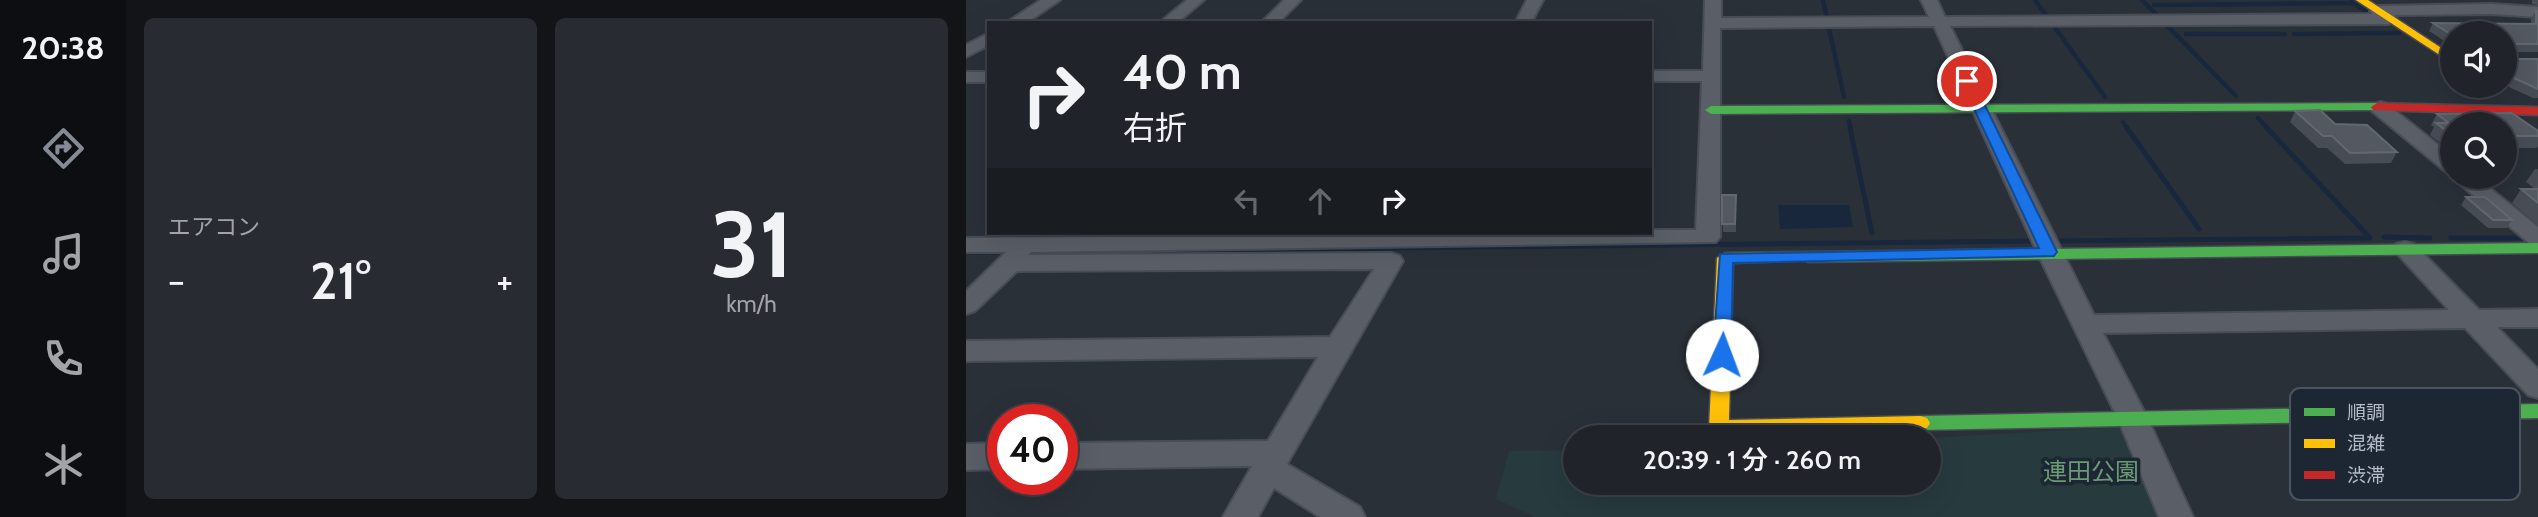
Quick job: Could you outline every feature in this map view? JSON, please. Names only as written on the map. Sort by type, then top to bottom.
[{"type":"street","points":[[1017,21],[1052,0]]},
{"type":"street","points":[[1170,21],[1196,0]]},
{"type":"street","points":[[1271,21],[1293,0]]},
{"type":"street","points":[[1524,21],[1535,0]]},
{"type":"street","points":[[966,305],[1022,249],[1410,236],[1708,237],[1713,0]]},
{"type":"street","points":[[1928,0],[2045,244],[2132,417],[2176,517]]},
{"type":"street","points":[[2361,0],[2440,52]]},
{"type":"street","points":[[1712,23],[2161,20],[2538,12]]},
{"type":"street","points":[[966,52],[979,39]]},
{"type":"street","points":[[1652,76],[1711,76]]},
{"type":"street","points":[[966,77],[987,77]]},
{"type":"street","points":[[2510,98],[2535,113]]},
{"type":"street","points":[[2380,108],[2440,157]]},
{"type":"street","points":[[1711,110],[2380,108],[2535,113]]},
{"type":"street","points":[[2475,189],[2536,248]]},
{"type":"street","points":[[966,244],[1022,249],[1391,261],[1240,517]]},
{"type":"street","points":[[2290,415],[1719,428],[1726,258],[2045,244],[2536,248]]},
{"type":"street","points":[[2405,249],[2538,387]]},
{"type":"street","points":[[2085,324],[2538,318]]},
{"type":"street","points":[[966,351],[1338,347]]},
{"type":"street","points":[[2520,411],[2538,411]]},
{"type":"street","points":[[966,457],[987,456]]},
{"type":"street","points":[[1078,456],[1271,461],[1348,517]]},
{"type":"green space","name":"連田公園","points":[[2119,427],[2160,517],[1535,517],[1496,499],[1509,451],[1563,450],[1563,495],[1941,495],[1941,437]]},
{"type":"water","points":[[1778,205],[1849,205],[1853,227],[1780,229]]},
{"type":"building","points":[[2538,11],[2538,44],[2517,44],[2517,24],[2536,24]]},
{"type":"building","points":[[2517,59],[2538,59],[2538,89],[2517,79]]},
{"type":"building","points":[[2320,110],[2335,124],[2367,125],[2397,152],[2350,153],[2332,136],[2323,136],[2295,111]]},
{"type":"building","points":[[2517,116],[2538,131],[2538,136],[2517,136]]},
{"type":"building","points":[[2521,189],[2538,189],[2538,203]]},
{"type":"building","points":[[1722,195],[1736,195],[1735,224],[1722,224]]},
{"type":"building","points":[[2466,197],[2485,197],[2512,220],[2493,220]]},
{"type":"waterway","points":[[1823,0],[1827,19]]},
{"type":"waterway","points":[[2035,0],[2048,18]]},
{"type":"waterway","points":[[2142,0],[2236,96]]},
{"type":"waterway","points":[[2154,5],[2353,3]]},
{"type":"waterway","points":[[2353,3],[2374,17]]},
{"type":"waterway","points":[[2051,22],[2105,97]]},
{"type":"waterway","points":[[1828,24],[1844,97]]},
{"type":"waterway","points":[[2294,34],[2399,33]]},
{"type":"waterway","points":[[2186,34],[2285,34]]},
{"type":"waterway","points":[[2258,118],[2269,130]]},
{"type":"waterway","points":[[1849,121],[1851,130]]},
{"type":"waterway","points":[[2123,122],[2128,130]]},
{"type":"waterway","points":[[1850,128],[1872,233]]},
{"type":"waterway","points":[[2127,128],[2199,229]]},
{"type":"waterway","points":[[2049,241],[2370,238],[2267,128]]},
{"type":"waterway","points":[[2384,237],[2430,238]]},
{"type":"waterway","points":[[2451,238],[2530,238]]},
{"type":"waterway","points":[[1034,252],[2039,241]]},
{"type":"waterway","points":[[966,252],[1013,252]]},
{"type":"traffic: fast","points":[[1711,110],[2377,107]]},
{"type":"traffic: fast","points":[[1808,257],[2538,248]]},
{"type":"traffic: fast","points":[[2520,411],[2538,411]]},
{"type":"traffic: fast","points":[[1920,423],[2290,416]]},
{"type":"traffic: slow","points":[[2361,0],[2440,52]]},
{"type":"traffic: slow","points":[[1808,257],[1725,258],[1719,428],[1920,423]]},
{"type":"traffic: jam","points":[[2377,107],[2538,111]]},
{"type":"route","points":[[1722,355],[1726,258],[2049,252],[1967,81]]}]
